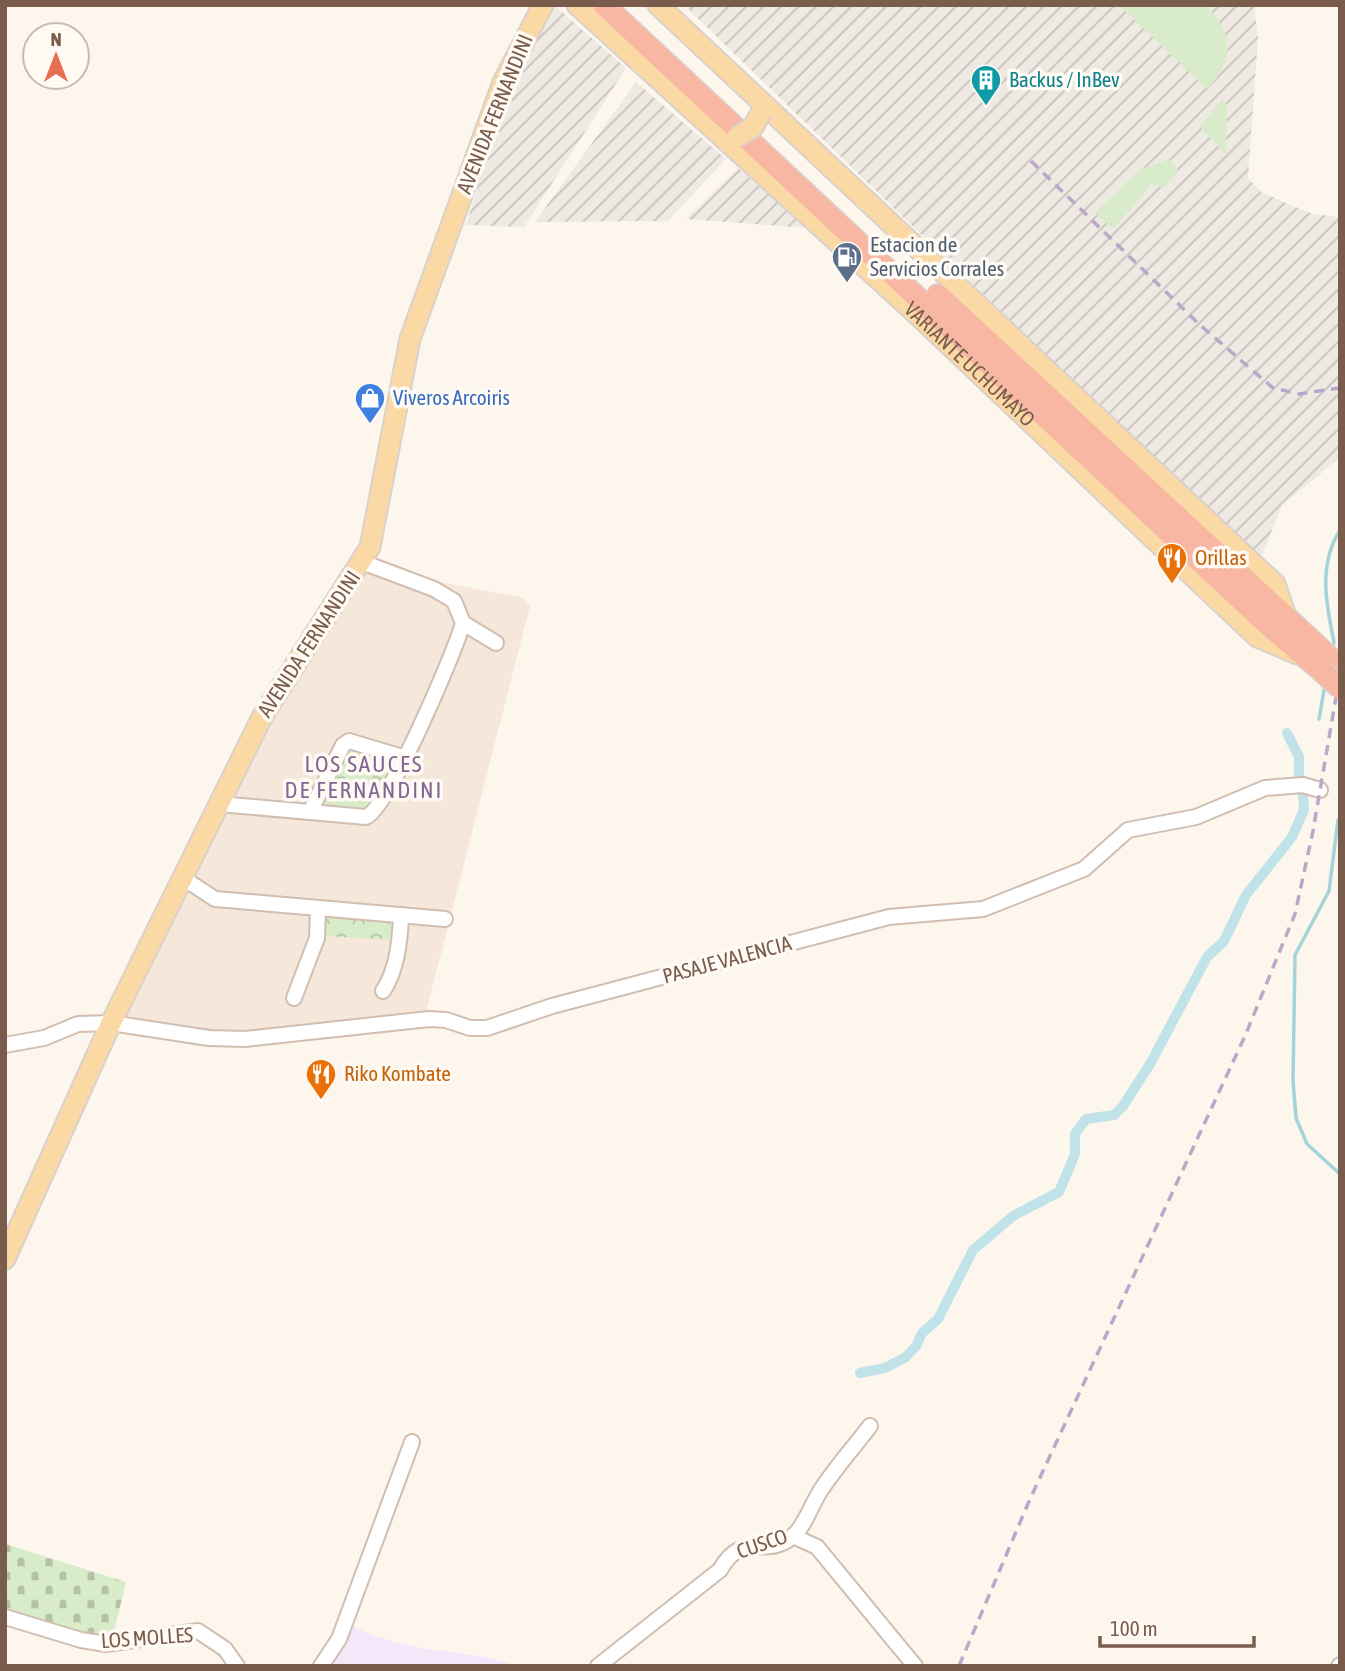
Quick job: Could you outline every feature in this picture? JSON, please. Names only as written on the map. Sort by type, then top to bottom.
[{"type":"highway","name":"VARIANTE UCHUMAYO","points":[[604,5],[1323,662]]},
{"type":"highway","name":"VARIANTE UCHUMAYO","points":[[625,5],[1287,619],[1323,662],[1340,688]]},
{"type":"main road","name":"AVENIDA FERNANDINI","points":[[5,1259],[111,1023],[261,717],[362,562],[375,532],[410,339],[503,82],[543,5]]},
{"type":"main road","name":"VARIANTE UCHUMAYO","points":[[577,5],[731,138],[1257,637],[1323,662]]},
{"type":"main road","name":"VARIANTE UCHUMAYO","points":[[658,5],[1275,584],[1287,619]]},
{"type":"main road","points":[[731,138],[752,127],[761,104]]},
{"type":"street","points":[[362,562],[434,589],[454,601],[463,624],[496,643]]},
{"type":"street","points":[[219,804],[366,817],[373,815],[406,758],[463,624]]},
{"type":"street","points":[[310,812],[343,745],[349,741],[406,758]]},
{"type":"street","name":"PASAJE VALENCIA","points":[[5,1045],[44,1038],[78,1024],[111,1023],[209,1038],[245,1039],[429,1019],[446,1020],[470,1028],[487,1028],[552,1006],[888,917],[983,909],[1084,869],[1128,830],[1196,817],[1265,788],[1303,785],[1320,790]]},
{"type":"street","points":[[183,878],[215,899],[445,919]]},
{"type":"street","points":[[294,998],[317,939],[318,909]]},
{"type":"street","points":[[383,991],[399,945],[401,915]]},
{"type":"street","name":"CUSCO","points":[[598,1666],[720,1570],[730,1554],[743,1547],[769,1546],[793,1536],[821,1489],[870,1426]]},
{"type":"street","points":[[321,1666],[339,1639],[368,1553],[412,1442]]},
{"type":"street","points":[[793,1536],[817,1547],[915,1666]]},
{"type":"street","name":"LOS MOLLES","points":[[5,1617],[81,1640],[106,1644],[198,1631],[225,1649],[237,1666]]},
{"type":"shaded area","points":[[554,5],[626,68],[524,227],[466,225],[513,71]]},
{"type":"shaded area","points":[[684,5],[1254,5],[1258,38],[1248,178],[1261,192],[1312,214],[1340,217],[1340,458],[1282,505],[1261,558],[1150,456]]},
{"type":"shaded area","points":[[636,82],[726,159],[668,221],[535,222]]},
{"type":"shaded area","points":[[738,168],[808,228],[686,219]]},
{"type":"shaded area","points":[[358,555],[430,580],[524,598],[530,606],[423,1024],[263,1040],[105,1027]]},
{"type":"shaded area","points":[[348,1624],[371,1635],[415,1647],[485,1657],[519,1666],[326,1666]]},
{"type":"green space","points":[[1119,5],[1205,5],[1221,25],[1227,46],[1223,67],[1207,89]]},
{"type":"green space","points":[[1222,99],[1227,104],[1226,154],[1200,127]]},
{"type":"green space","points":[[1169,159],[1178,171],[1164,188],[1151,184],[1114,229],[1095,213],[1139,170]]},
{"type":"green space","points":[[351,745],[397,761],[371,811],[323,807],[320,801]]},
{"type":"green space","points":[[324,915],[394,919],[393,940],[323,936]]},
{"type":"green space","points":[[5,1544],[126,1582],[112,1640],[5,1609]]},
{"type":"waterway","points":[[1332,650],[1334,642],[1328,613],[1326,571],[1333,543],[1340,530]]},
{"type":"waterway","points":[[1319,719],[1325,685]]},
{"type":"waterway","points":[[1287,733],[1299,757],[1299,778]]},
{"type":"waterway","points":[[860,1373],[885,1368],[906,1357],[916,1346],[922,1333],[938,1319],[973,1250],[1013,1216],[1059,1192],[1075,1154],[1075,1134],[1086,1119],[1114,1115],[1123,1106],[1150,1064],[1207,957],[1224,941],[1246,895],[1292,837],[1304,810],[1303,794]]},
{"type":"waterway","points":[[1338,820],[1329,891],[1295,955],[1293,1081],[1296,1118],[1307,1144],[1340,1174]]},
{"type":"railway","points":[[1031,161],[1200,325],[1273,388],[1299,394],[1340,388]]},
{"type":"railway","points":[[959,1666],[1030,1499],[1245,1036],[1295,914],[1313,831],[1340,674]]},
{"type":"place","name":"Backus / InBev","points":[[986,107]]},
{"type":"place","name":"Estacion de Servicios Corrales","points":[[847,284]]},
{"type":"place","name":"Viveros Arcoiris","points":[[370,425]]},
{"type":"place","name":"Orillas","points":[[1172,585]]},
{"type":"place","name":"Riko Kombate","points":[[321,1101]]},
{"type":"district","name":"LOS SAUCES DE FERNANDINI","points":[[364,777]]}]
